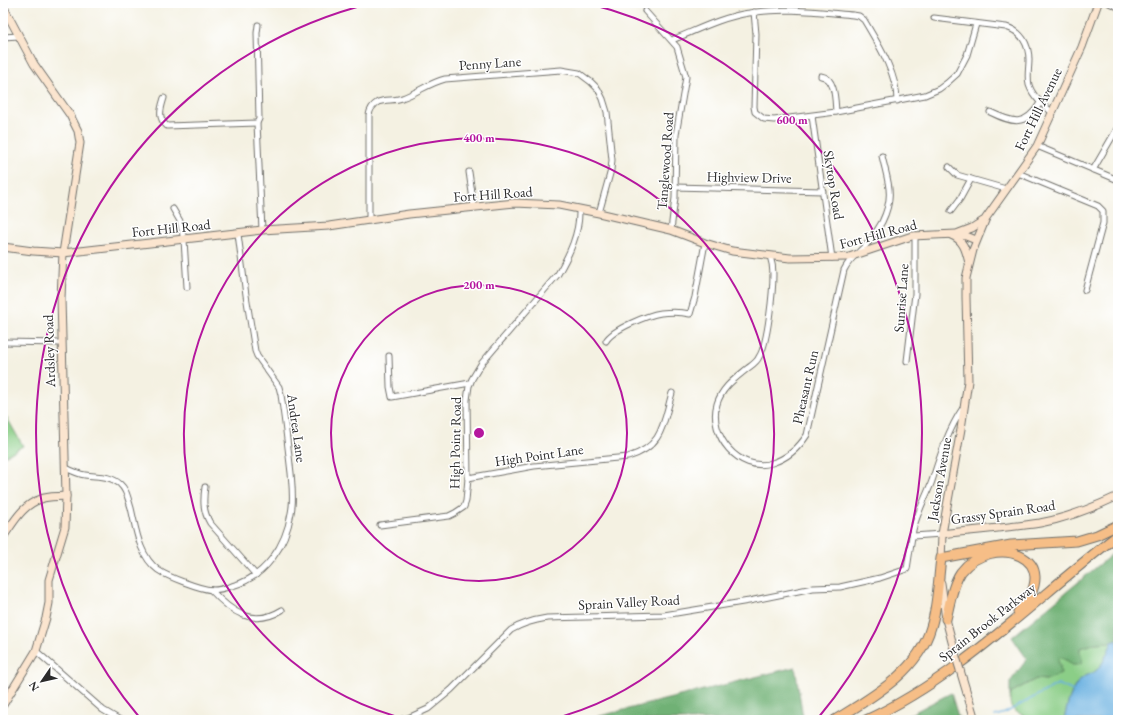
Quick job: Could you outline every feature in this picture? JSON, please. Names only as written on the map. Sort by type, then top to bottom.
[{"type":"highway","points":[[835,720],[891,682],[908,667],[920,651],[930,633],[934,619],[941,558],[1011,545],[1077,541],[1097,535],[1118,525]]},
{"type":"highway","name":"Sprain Brook Parkway","points":[[866,720],[892,707],[923,688],[996,635],[1118,535]]},
{"type":"highway","points":[[946,619],[954,586],[959,575],[964,569],[976,560],[990,554],[1005,552],[1015,553],[1024,557],[1030,564],[1034,574],[1035,584],[1027,601],[996,635]]},
{"type":"main road","name":"Fort Hill Avenue","points":[[976,240],[986,218],[1036,146],[1053,113],[1082,47],[1098,3]]},
{"type":"main road","name":"Ardsley Road","points":[[3,6],[34,64],[70,115],[80,138],[63,253],[61,298],[66,468],[65,527],[49,580],[49,603],[36,651],[3,705]]},
{"type":"main road","name":"Fort Hill Road","points":[[3,247],[63,253],[238,234],[262,230],[329,226],[409,214],[474,207],[530,203],[559,205],[671,230],[705,243],[732,251],[790,258],[832,258],[855,256],[915,235],[953,234],[966,236],[976,240]]},
{"type":"main road","points":[[969,264],[963,244],[953,234],[972,228],[980,224],[986,218]]},
{"type":"main road","name":"Jackson Avenue","points":[[975,720],[946,619],[941,579],[941,558],[942,534],[968,381],[966,278],[976,240]]},
{"type":"main road","points":[[3,537],[18,514],[29,505],[41,499],[66,496]]},
{"type":"main road","name":"Grassy Sprain Road","points":[[942,534],[1039,523],[1103,504],[1118,496]]},
{"type":"street","points":[[1109,3],[1118,7]]},
{"type":"street","points":[[672,40],[734,16],[754,12],[802,10],[859,16],[864,20],[890,70],[896,86],[897,101]]},
{"type":"street","name":"Tanglewood Road","points":[[645,11],[677,47],[686,78],[676,135],[675,187],[671,230]]},
{"type":"street","points":[[754,12],[756,40],[753,100],[755,112],[768,121],[812,116],[872,106],[924,95],[939,89],[957,74],[962,66],[968,55],[976,24]]},
{"type":"street","points":[[934,18],[1013,29],[1023,39],[1029,55],[1028,73],[1030,87],[1040,104],[1053,113]]},
{"type":"street","points":[[258,24],[259,119],[257,123],[262,230]]},
{"type":"street","points":[[3,37],[19,36]]},
{"type":"street","name":"Penny Lane","points":[[369,221],[369,114],[370,110],[377,103],[383,101],[400,100],[434,82],[445,78],[561,70],[579,73],[591,82],[598,89],[607,112],[612,160],[611,170],[599,213]]},
{"type":"street","points":[[821,76],[825,76],[830,80],[836,112]]},
{"type":"street","points":[[164,98],[160,111],[163,123],[167,126],[257,123]]},
{"type":"street","points":[[990,112],[1013,121],[1026,119],[1034,113],[1040,104]]},
{"type":"street","name":"Skytop Road","points":[[812,116],[832,258]]},
{"type":"street","points":[[1093,170],[1118,127]]},
{"type":"street","points":[[1036,146],[1118,180]]},
{"type":"street","name":"Pheasant Run","points":[[770,256],[773,275],[765,344],[760,357],[726,386],[717,402],[715,410],[716,427],[729,449],[744,461],[756,464],[770,463],[788,456],[797,449],[807,435],[844,270],[847,264],[874,236],[889,204],[889,186],[882,156]]},
{"type":"street","points":[[949,167],[957,175],[1006,189]]},
{"type":"street","points":[[469,172],[474,207]]},
{"type":"street","points":[[1018,173],[1098,206],[1103,211],[1103,223],[1085,290]]},
{"type":"street","points":[[951,211],[960,199],[971,179]]},
{"type":"street","name":"Highview Drive","points":[[675,187],[823,191]]},
{"type":"street","points":[[173,208],[180,221],[184,240],[187,287]]},
{"type":"street","name":"High Point Road","points":[[380,525],[440,518],[455,514],[464,507],[468,478],[467,400],[470,383],[481,364],[561,269],[574,242],[578,227],[579,209]]},
{"type":"street","name":"Andrea Lane","points":[[211,590],[235,585],[256,575],[268,564],[280,546],[292,512],[288,449],[281,396],[279,387],[255,351],[238,234]]},
{"type":"street","name":"Sunrise Lane","points":[[907,362],[915,294],[915,235]]},
{"type":"street","points":[[606,341],[613,333],[620,329],[650,316],[669,312],[690,314],[695,297],[705,243]]},
{"type":"street","points":[[3,342],[62,343]]},
{"type":"street","points":[[389,356],[390,387],[392,397],[470,383]]},
{"type":"street","name":"High Point Lane","points":[[468,478],[534,466],[628,457],[638,454],[651,446],[656,439],[662,428],[672,393]]},
{"type":"street","points":[[913,536],[923,501],[930,486],[946,440],[954,422],[965,405]]},
{"type":"street","points":[[66,468],[85,475],[109,477],[119,484],[128,496],[139,542],[149,562],[157,569],[175,579],[211,590],[223,604],[244,615],[260,618],[267,617],[282,610]]},
{"type":"street","points":[[205,488],[203,507],[210,523],[256,575]]},
{"type":"street","name":"Grassy Sprain Road","points":[[913,536],[942,534]]},
{"type":"street","name":"Sprain Valley Road","points":[[399,720],[408,718],[428,708],[451,690],[511,630],[521,624],[547,618],[664,615],[749,601],[813,588],[840,587],[880,578],[907,569],[913,536]]},
{"type":"street","points":[[36,651],[103,710],[120,720]]},
{"type":"green space","points":[[3,411],[23,446],[3,457]]},
{"type":"green space","points":[[1117,550],[1118,640],[1112,642],[1095,643],[1080,648],[1082,663],[1078,665],[1072,665],[1060,657],[1058,661],[1061,674],[1046,680],[1036,679],[1012,692],[1010,697],[1010,682],[1027,659],[1012,637]]},
{"type":"green space","points":[[1112,642],[1106,657],[1099,667],[1077,683],[1070,698],[1064,720],[1027,720],[1027,717],[1018,713],[1012,708],[1010,697],[1012,692],[1036,679],[1046,680],[1060,657],[1072,665],[1080,648],[1095,643]]},
{"type":"green space","points":[[795,667],[803,717],[797,720],[584,720]]},
{"type":"green space","points":[[951,693],[959,720],[899,720]]},
{"type":"water","points":[[1118,640],[1118,720],[1064,720],[1070,698],[1077,683],[1097,670],[1104,660],[1112,642]]},
{"type":"waterway","points":[[995,716],[1005,713],[1058,684],[1073,691]]}]
